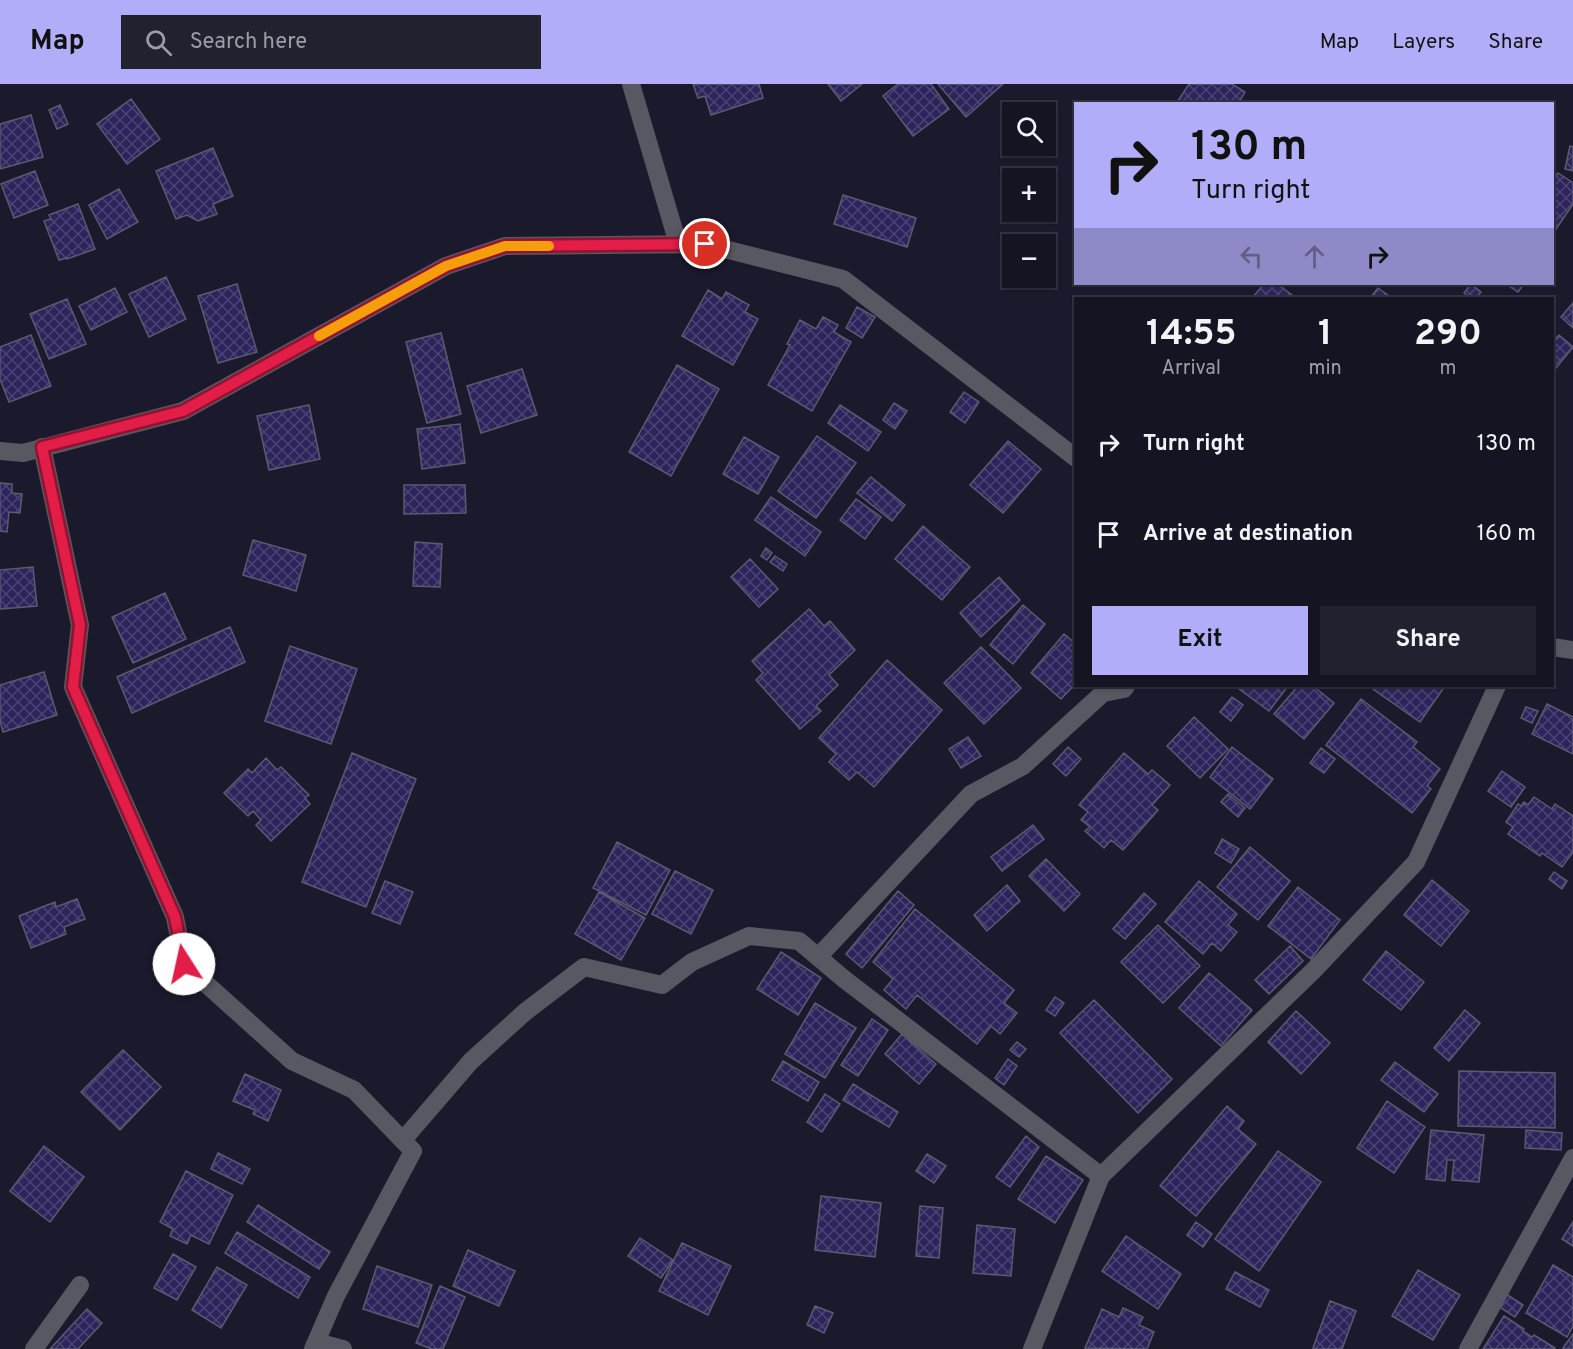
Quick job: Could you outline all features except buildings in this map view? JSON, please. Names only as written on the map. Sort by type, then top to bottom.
[{"type":"street","points":[[631,84],[678,244]]},
{"type":"street","points":[[0,451],[23,453],[183,411],[446,266],[505,246],[705,244],[843,279],[1074,456]]},
{"type":"street","points":[[42,447],[80,625],[73,687],[175,917],[184,964],[292,1061],[354,1090],[413,1151],[336,1296],[315,1346],[343,1349]]},
{"type":"street","points":[[1554,647],[1573,650]]},
{"type":"street","points":[[818,957],[971,794],[1023,766],[1103,693],[1125,687]]},
{"type":"street","points":[[1032,1349],[1101,1176],[1313,971],[1416,862],[1497,687]]},
{"type":"street","points":[[403,1140],[471,1061],[525,1012],[584,967],[662,985],[692,962],[749,936],[799,941],[844,979],[1101,1176]]},
{"type":"street","points":[[1468,1349],[1573,1158]]},
{"type":"street","points":[[34,1349],[80,1285]]},
{"type":"slow traffic","points":[[319,336],[446,266],[505,246],[549,246]]},
{"type":"route","points":[[184,964],[175,917],[73,687],[80,625],[42,447],[183,411],[446,266],[505,246],[705,244]]}]
